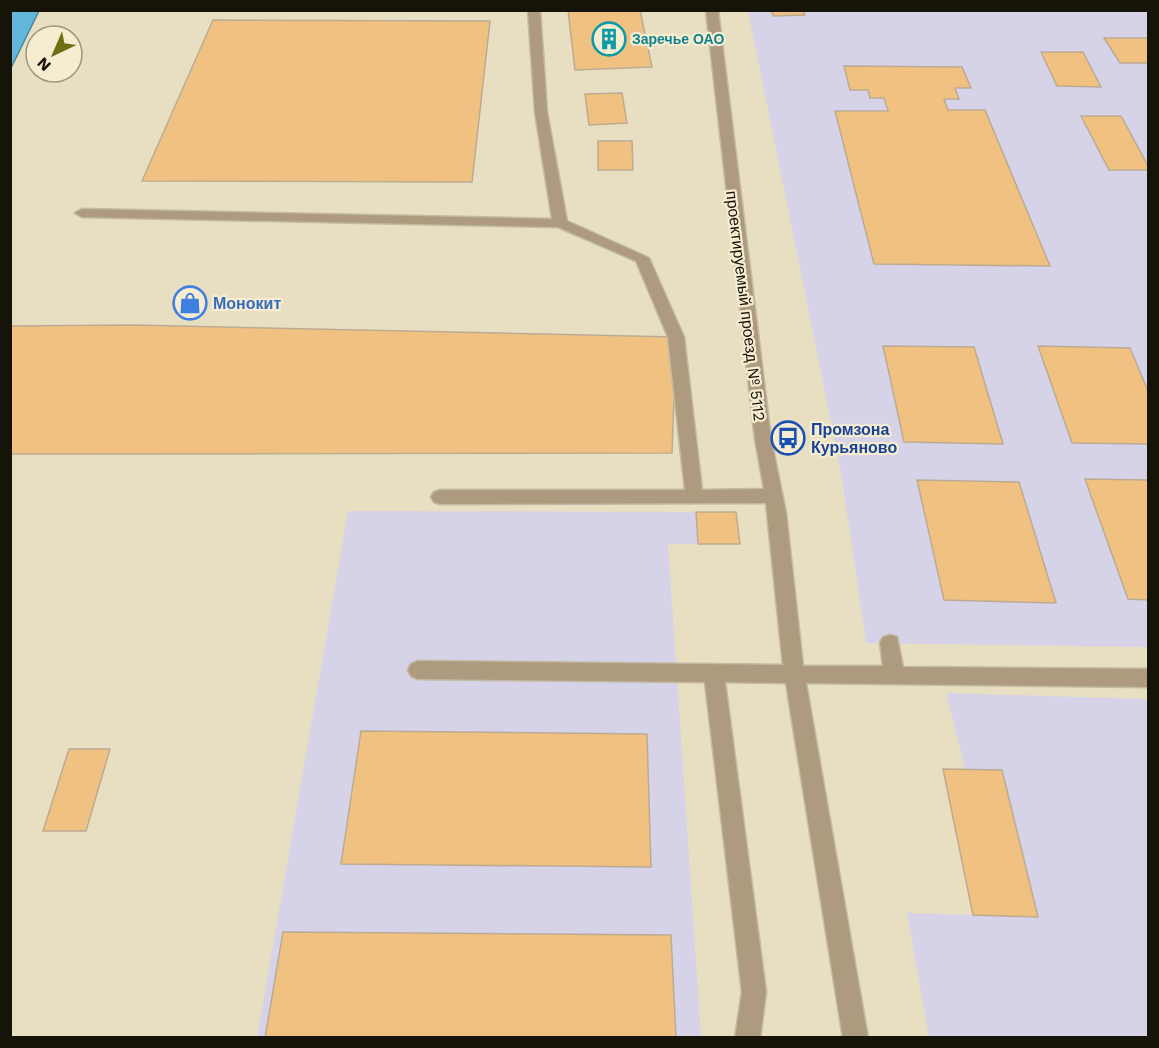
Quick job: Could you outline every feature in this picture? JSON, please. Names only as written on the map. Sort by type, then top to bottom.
[{"type":"street","points":[[534,10],[541,112],[560,223]]},
{"type":"street","name":"проектируемый проезд № 5112","points":[[712,10],[763,439],[774,496],[794,673],[856,1038]]},
{"type":"street","points":[[82,213],[560,223],[642,258],[676,337],[694,495]]},
{"type":"street","points":[[440,497],[774,496]]},
{"type":"street","points":[[890,643],[894,675]]},
{"type":"street","points":[[418,670],[1149,678]]},
{"type":"street","points":[[714,674],[754,992],[747,1038]]},
{"type":"shaded area","points":[[748,11],[1148,11],[1148,647],[866,643],[841,472]]},
{"type":"shaded area","points":[[348,511],[696,512],[698,544],[668,544],[701,1037],[257,1038]]},
{"type":"shaded area","points":[[946,693],[1148,699],[1148,1037],[929,1037],[907,913],[973,915],[943,769],[965,769]]},
{"type":"water","points":[[10,11],[39,11],[33,24],[24,24],[24,42],[11,68]]},
{"type":"building","name":"Заречье ОАО","points":[[568,10],[640,10],[652,67],[575,70]]},
{"type":"building","points":[[772,10],[803,10],[805,15],[773,16]]},
{"type":"building","points":[[213,20],[490,21],[472,182],[142,181]]},
{"type":"building","points":[[1104,38],[1148,38],[1148,63],[1120,63]]},
{"type":"building","points":[[1041,52],[1083,52],[1101,87],[1057,86]]},
{"type":"building","points":[[844,66],[962,67],[971,88],[955,88],[959,99],[944,99],[948,110],[985,110],[1050,266],[874,264],[835,111],[888,111],[884,98],[870,98],[868,90],[850,90]]},
{"type":"building","points":[[622,93],[627,123],[589,125],[585,94]]},
{"type":"building","points":[[1081,116],[1121,116],[1148,170],[1109,170]]},
{"type":"building","points":[[598,141],[632,141],[633,170],[598,170]]},
{"type":"building","points":[[134,325],[676,337],[672,453],[10,454],[10,326]]},
{"type":"building","points":[[883,346],[974,347],[1003,444],[904,442]]},
{"type":"building","points":[[1038,346],[1130,348],[1148,391],[1148,444],[1072,443]]},
{"type":"building","points":[[1085,479],[1148,480],[1148,600],[1128,599]]},
{"type":"building","points":[[917,480],[1019,482],[1056,603],[944,600]]},
{"type":"building","points":[[696,512],[736,512],[740,544],[698,544]]},
{"type":"building","points":[[361,731],[647,734],[651,867],[341,864]]},
{"type":"building","points":[[69,749],[110,749],[86,831],[43,831]]},
{"type":"building","points":[[943,769],[1002,770],[1038,917],[973,915]]},
{"type":"building","points":[[283,932],[671,935],[676,1038],[265,1038]]},
{"type":"place","name":"Заречье ОАО","points":[[609,39]]},
{"type":"place","name":"Монокит","points":[[190,303]]},
{"type":"place","name":"Промзона Курьяново","points":[[788,438]]}]
